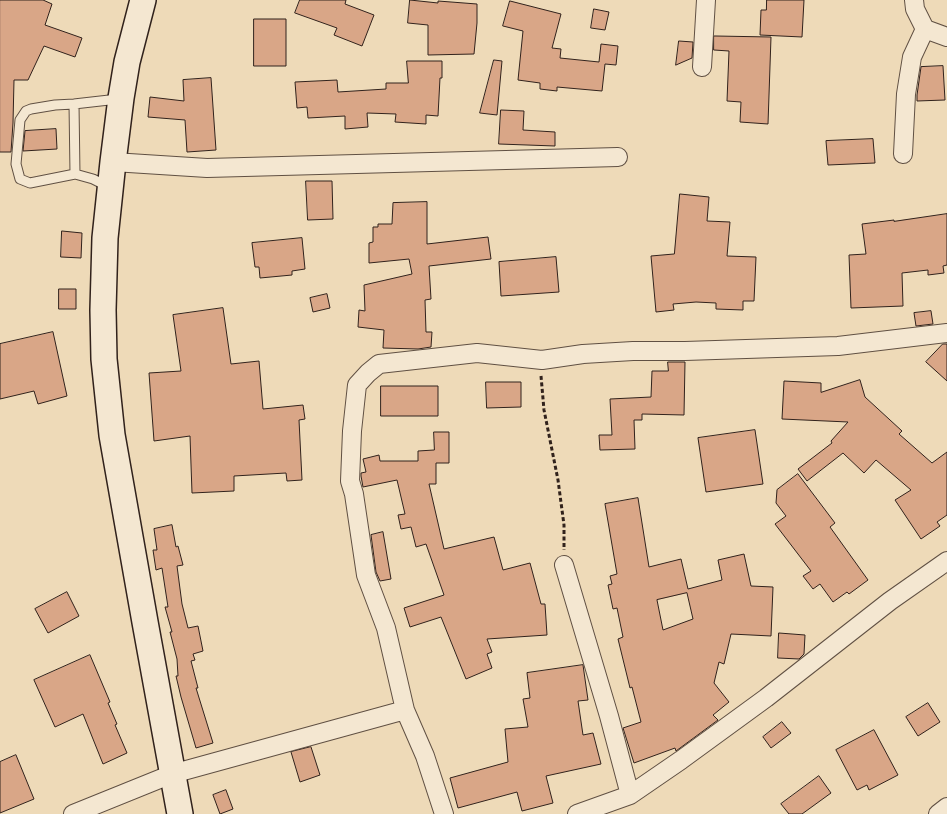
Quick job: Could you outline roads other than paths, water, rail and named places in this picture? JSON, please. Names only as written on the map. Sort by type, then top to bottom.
[{"type":"main road","points":[[143,0],[127,62],[113,162],[106,238],[103,310],[104,360],[112,435],[180,814]]},
{"type":"street","points":[[702,67],[706,0]]},
{"type":"street","points":[[914,0],[915,9],[925,29],[947,37]]},
{"type":"street","points":[[903,154],[906,94],[912,57],[925,29]]},
{"type":"street","points":[[113,162],[207,168],[618,156]]},
{"type":"street","points":[[444,814],[425,756],[405,710],[386,628],[366,575],[354,494],[350,480],[352,431],[358,385],[368,374],[380,364],[477,353],[542,360],[583,354],[633,351],[838,346],[947,333]]},
{"type":"street","points":[[577,814],[630,795],[758,704],[890,601],[947,561]]},
{"type":"street","points":[[564,565],[609,716],[630,795]]},
{"type":"street","points":[[73,814],[172,774],[405,710]]},
{"type":"street","points":[[938,814],[947,807]]},
{"type":"lane","points":[[111,188],[93,179],[75,174],[30,183],[20,179],[16,164],[20,120],[23,114],[31,109],[44,106],[121,98]]},
{"type":"lane","points":[[74,104],[75,174]]}]
